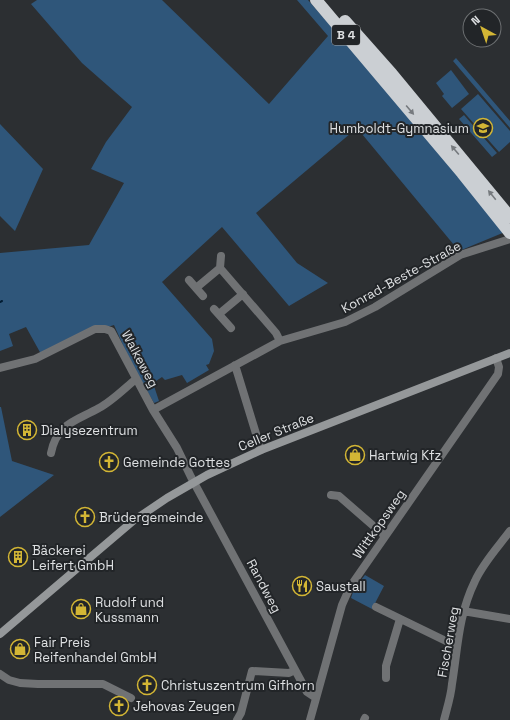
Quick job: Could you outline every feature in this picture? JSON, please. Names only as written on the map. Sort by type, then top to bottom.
[{"type":"highway","name":"B 4","points":[[316,0],[379,66]]},
{"type":"highway","name":"B 4","points":[[326,0],[388,77],[504,215],[510,233]]},
{"type":"street","name":"Konrad-Beste-Straße","points":[[153,410],[280,341],[345,322],[375,307],[460,255],[510,238]]},
{"type":"street","points":[[221,256],[220,268],[276,333],[280,341]]},
{"type":"street","points":[[196,288],[220,268]]},
{"type":"street","points":[[189,280],[203,296]]},
{"type":"street","points":[[231,328],[216,312],[242,294]]},
{"type":"street","name":"Walkeweg","points":[[0,368],[35,358],[95,329],[112,331],[136,379],[153,410],[177,448],[194,482]]},
{"type":"street","name":"Celler Straße","points":[[0,634],[133,522],[151,508],[194,482],[261,450],[510,353]]},
{"type":"street","name":"Wittkopsweg","points":[[310,720],[346,596],[350,587],[498,374],[499,367],[496,358]]},
{"type":"street","points":[[235,365],[261,450]]},
{"type":"street","points":[[51,453],[54,441],[66,425],[100,408],[136,379]]},
{"type":"street","name":"Randweg","points":[[194,482],[307,692],[316,698]]},
{"type":"street","points":[[331,495],[339,496],[385,536]]},
{"type":"street","name":"Fischerweg","points":[[444,720],[452,685],[463,611],[475,580],[510,531]]},
{"type":"street","points":[[376,607],[457,645]]},
{"type":"street","points":[[463,611],[510,619]]},
{"type":"street","points":[[386,678],[386,666],[400,619]]},
{"type":"street","points":[[237,720],[241,713],[252,671],[289,673],[295,670]]},
{"type":"street","points":[[0,674],[9,680],[20,683],[103,684],[131,698]]},
{"type":"shaded area","points":[[37,0],[162,0],[269,104],[328,36],[297,0],[308,0],[383,85],[505,232],[459,251],[357,128],[256,213],[297,263],[328,283],[289,306],[222,227],[162,282],[212,339],[214,351],[209,364],[206,365],[209,370],[187,383],[182,375],[165,380],[162,377],[153,383],[159,401],[154,403],[130,361],[114,325],[89,333],[41,354],[26,327],[9,334],[13,346],[0,351],[0,253],[89,245],[124,183],[91,169],[106,142],[132,107],[82,63],[31,4]]},
{"type":"shaded area","points":[[456,58],[510,121],[510,128],[453,61]]},
{"type":"shaded area","points":[[451,70],[469,94],[452,108],[442,96],[444,94],[436,83]]},
{"type":"shaded area","points":[[478,94],[510,131],[510,142],[499,152],[461,109]]},
{"type":"shaded area","points":[[464,115],[497,153],[492,157],[459,119]]},
{"type":"shaded area","points":[[0,124],[43,169],[15,231],[0,216]]},
{"type":"shaded area","points":[[0,407],[12,461],[54,475],[0,517]]},
{"type":"shaded area","points":[[365,575],[384,586],[372,609],[351,598],[354,589]]},
{"type":"place","name":"Humboldt-Gymnasium","points":[[483,128]]},
{"type":"place","name":"Dialysezentrum","points":[[27,430]]},
{"type":"place","name":"Hartwig Kfz","points":[[355,455]]},
{"type":"place","name":"Gemeinde Gottes","points":[[109,462]]},
{"type":"place","name":"Brüdergemeinde","points":[[85,517]]},
{"type":"place","name":"Bäckerei Leifert GmbH","points":[[18,557]]},
{"type":"place","name":"Saustall","points":[[302,586]]},
{"type":"place","name":"Rudolf und Kussmann","points":[[81,609]]},
{"type":"place","name":"Fair Preis Reifenhandel GmbH","points":[[20,649]]},
{"type":"place","name":"Christuszentrum Gifhorn","points":[[147,685]]},
{"type":"place","name":"Jehovas Zeugen","points":[[119,706]]}]
